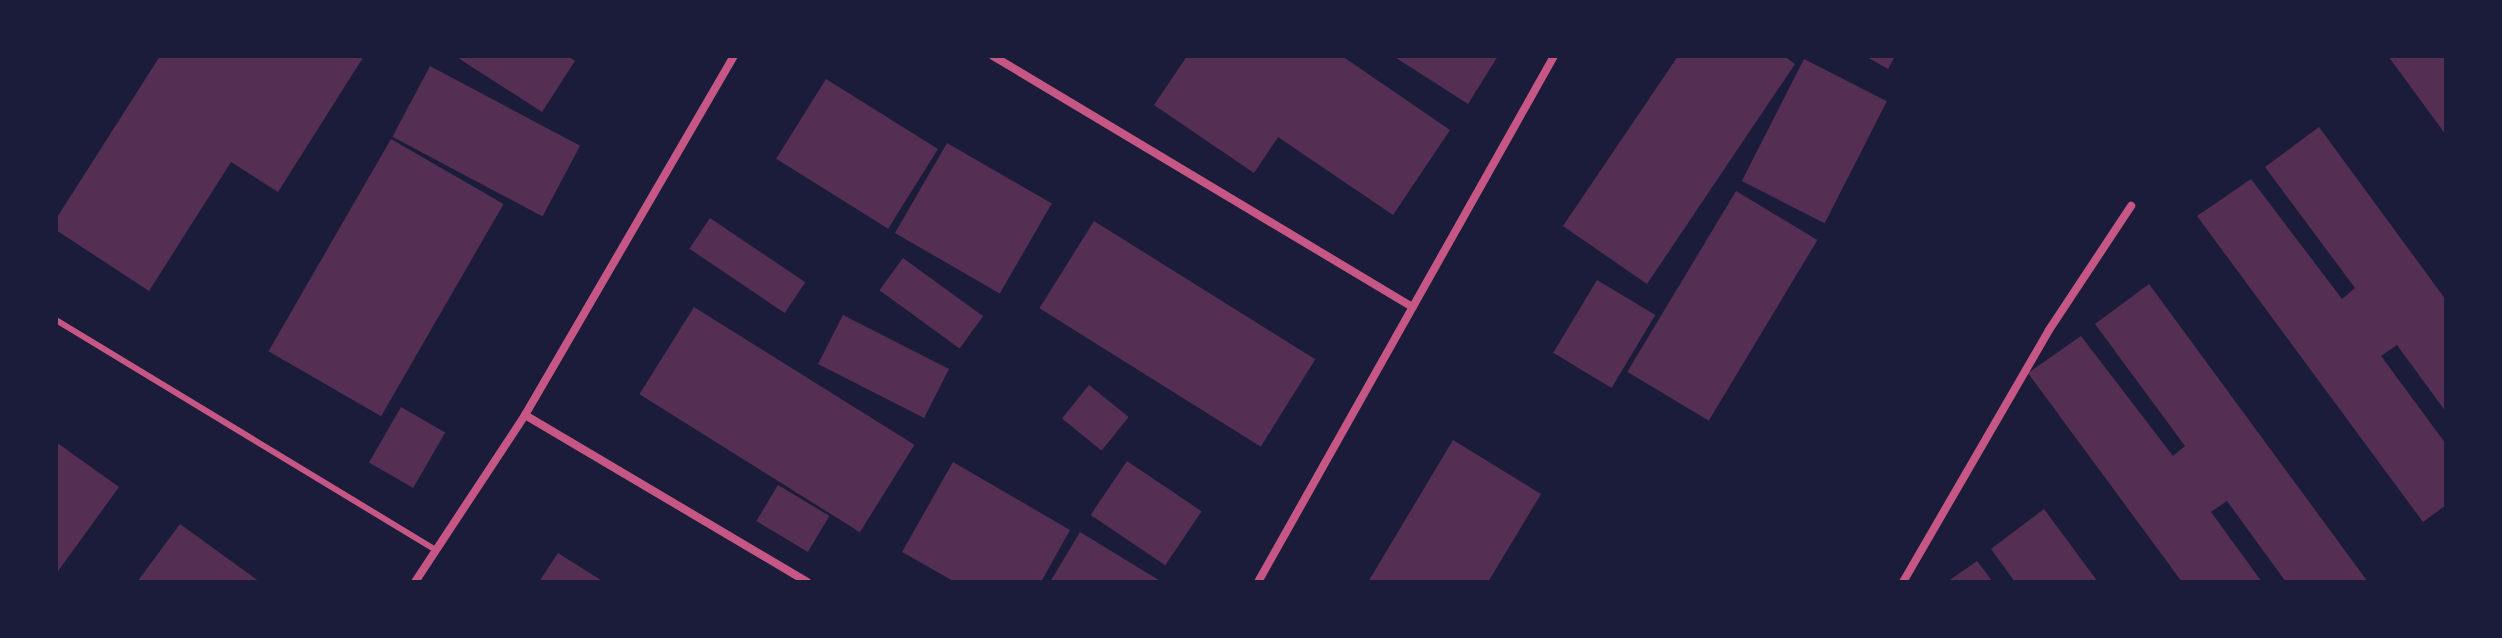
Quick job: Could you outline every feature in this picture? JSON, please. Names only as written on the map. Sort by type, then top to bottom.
[{"type":"street","points":[[415,582],[525,415],[734,56]]},
{"type":"street","points":[[993,56],[1413,307]]},
{"type":"street","points":[[1258,582],[1554,56]]},
{"type":"street","points":[[1903,582],[2049,330],[2131,206]]},
{"type":"street","points":[[525,415],[807,582]]},
{"type":"lane","points":[[56,320],[436,550]]},
{"type":"building","points":[[160,56],[364,56],[278,192],[231,162],[149,291],[56,230],[56,219]]},
{"type":"building","points":[[455,56],[568,56],[575,61],[542,112]]},
{"type":"building","points":[[1187,56],[1342,56],[1450,130],[1393,215],[1278,137],[1254,173],[1154,105]]},
{"type":"building","points":[[1393,56],[1498,56],[1468,104]]},
{"type":"building","points":[[1678,56],[1784,56],[1795,64],[1647,284],[1563,226]]},
{"type":"building","points":[[1865,56],[1895,56],[1888,69]]},
{"type":"building","points":[[2388,56],[2446,56],[2446,135]]},
{"type":"building","points":[[1804,59],[1887,101],[1825,223],[1742,181]]},
{"type":"building","points":[[430,66],[580,146],[543,216],[392,137]]},
{"type":"building","points":[[826,79],[938,149],[888,229],[776,159]]},
{"type":"building","points":[[2319,127],[2446,300],[2446,412],[2397,345],[2381,356],[2446,444],[2446,505],[2423,522],[2197,216],[2251,179],[2342,299],[2355,288],[2265,167]]},
{"type":"building","points":[[391,139],[504,204],[381,416],[268,351]]},
{"type":"building","points":[[947,143],[1052,203],[1000,294],[895,233]]},
{"type":"building","points":[[1736,191],[1817,240],[1709,421],[1627,372]]},
{"type":"building","points":[[710,218],[805,282],[785,313],[689,249]]},
{"type":"building","points":[[1094,221],[1315,359],[1261,447],[1039,308]]},
{"type":"building","points":[[903,258],[983,316],[960,349],[879,290]]},
{"type":"building","points":[[1597,280],[1655,315],[1612,388],[1553,353]]},
{"type":"building","points":[[2149,284],[2368,582],[2286,582],[2227,501],[2211,512],[2262,582],[2182,582],[2028,373],[2081,336],[2173,456],[2185,446],[2095,324]]},
{"type":"building","points":[[694,307],[914,445],[860,532],[639,394]]},
{"type":"building","points":[[843,315],[949,369],[924,418],[818,364]]},
{"type":"building","points":[[1089,385],[1129,417],[1102,451],[1062,418]]},
{"type":"building","points":[[401,407],[445,432],[413,488],[369,462]]},
{"type":"building","points":[[1453,440],[1541,494],[1488,582],[1368,582]]},
{"type":"building","points":[[56,442],[119,487],[56,574]]},
{"type":"building","points":[[1127,461],[1202,511],[1165,565],[1091,515]]},
{"type":"building","points":[[953,462],[1070,530],[1041,582],[955,582],[902,552]]},
{"type":"building","points":[[778,485],[829,516],[808,552],[756,521]]},
{"type":"building","points":[[2044,509],[2098,582],[2015,582],[1991,549]]},
{"type":"building","points":[[180,524],[260,582],[137,582]]},
{"type":"building","points":[[1080,532],[1162,582],[1050,582]]},
{"type":"building","points":[[558,553],[604,582],[539,582]]},
{"type":"building","points":[[1977,561],[1993,582],[1947,582]]}]
